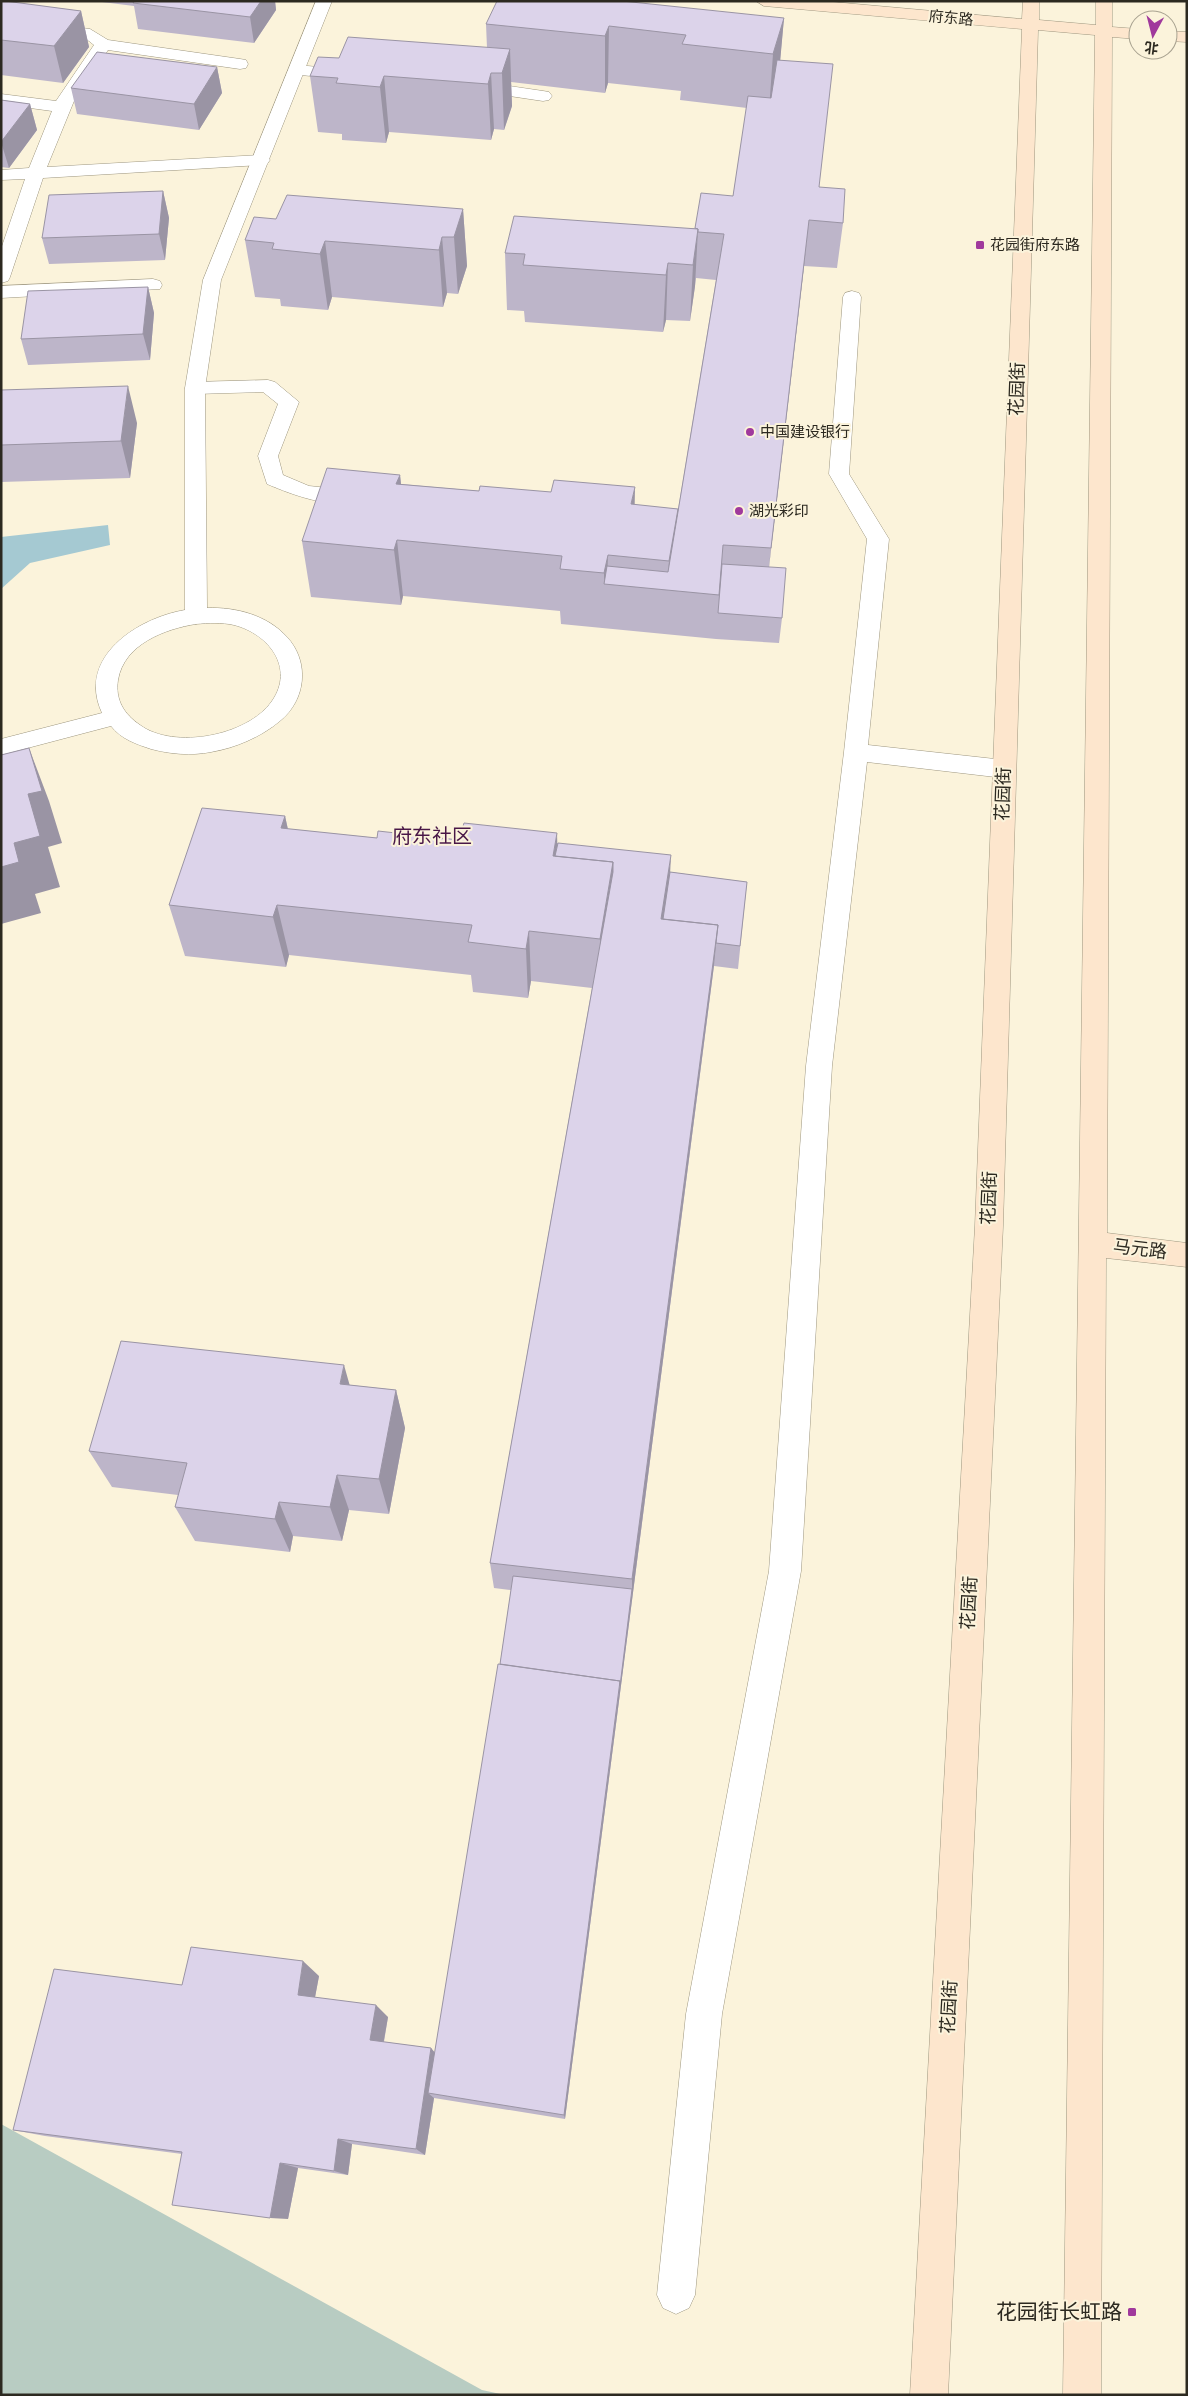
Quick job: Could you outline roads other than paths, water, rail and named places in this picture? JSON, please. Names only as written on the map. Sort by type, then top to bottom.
[{"type":"main road","name":"府东路","points":[[764,1],[1030,13],[1103,32],[1128,33]]},
{"type":"main road","points":[[1082,2395],[1104,1]]},
{"type":"main road","name":"花园街","points":[[929,2395],[989,1226],[1030,13]]},
{"type":"main road","name":"马元路","points":[[1093,1244],[1187,1255]]},
{"type":"street","points":[[196,616],[196,388],[212,280],[324,1]]},
{"type":"street","points":[[1,23],[90,34],[104,44],[240,64]]},
{"type":"street","points":[[1,277],[36,173],[63,107],[104,44]]},
{"type":"street","points":[[297,70],[366,76]]},
{"type":"street","points":[[456,84],[543,96]]},
{"type":"street","points":[[1,99],[63,107]]},
{"type":"street","points":[[1,175],[261,160]]},
{"type":"street","points":[[1,292],[153,285]]},
{"type":"street","points":[[676,2295],[704,2014],[785,1572],[819,1066],[856,752],[878,539],[839,474],[852,297]]},
{"type":"street","points":[[196,388],[268,386],[289,402],[268,456],[274,479],[306,492],[351,496]]},
{"type":"street","points":[[196,616],[227,616],[254,624],[275,637],[289,655],[293,674],[288,696],[273,716],[249,732],[221,743],[190,746],[160,743],[134,733],[116,717],[105,697],[106,675],[118,654],[138,636],[166,622],[196,616]]},
{"type":"street","points":[[1,747],[116,717]]},
{"type":"street","points":[[856,752],[1004,769]]},
{"type":"water","points":[[108,525],[110,545],[30,563],[1,589],[1,537]]},
{"type":"place","name":"花园街府东路","points":[[980,245]]},
{"type":"place","name":"中国建设银行","points":[[750,432]]},
{"type":"place","name":"湖光彩印","points":[[739,511]]},
{"type":"place","name":"花园街长虹路","points":[[1132,2312]]},
{"type":"district","name":"府东社区","points":[[432,836]]}]
